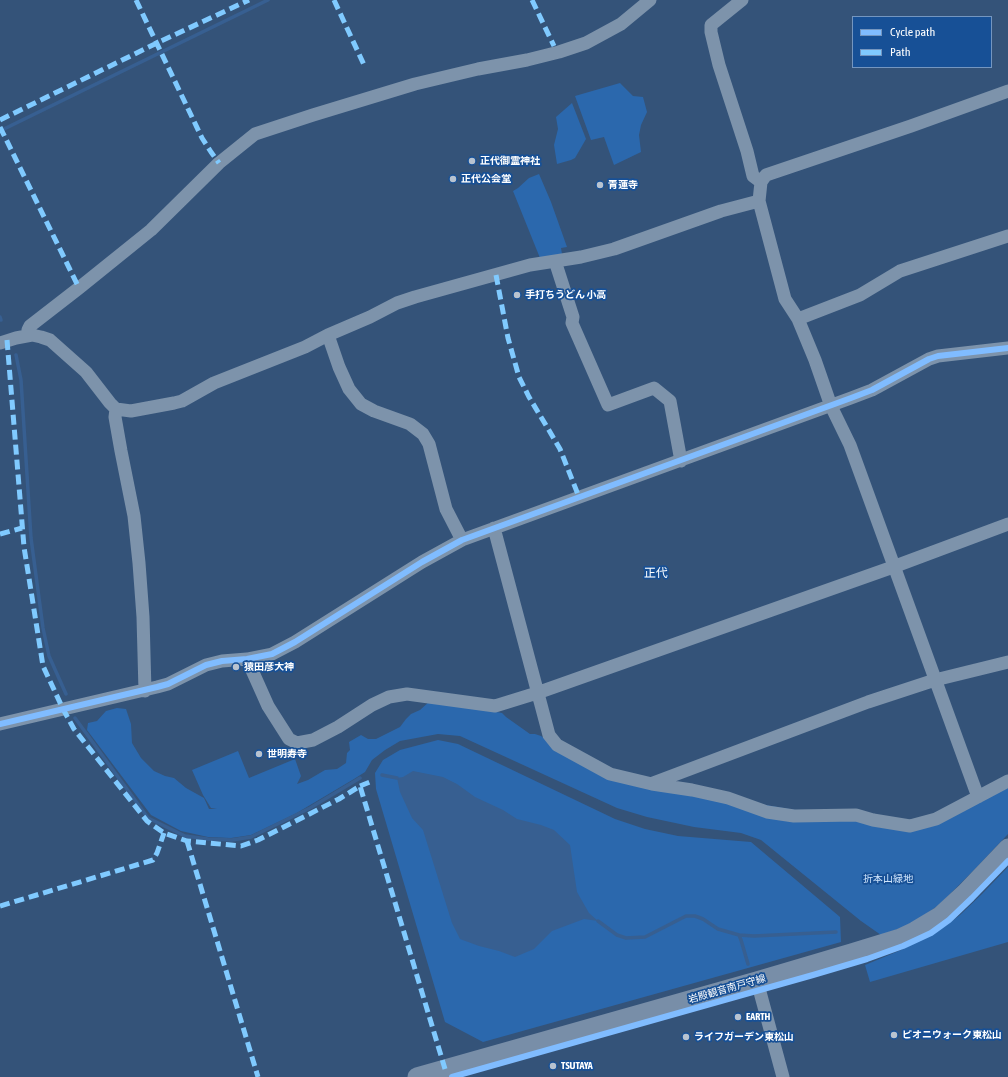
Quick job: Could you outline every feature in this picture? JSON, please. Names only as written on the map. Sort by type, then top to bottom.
[{"type":"main road","name":"岩殿観音南戸守線","points":[[417,1077],[446,1073],[900,938],[940,916],[965,893],[1008,848]]},
{"type":"street","points":[[27,336],[30,326],[151,230],[219,163],[255,134],[415,84],[559,52],[586,42],[621,24],[650,0]]},
{"type":"street","points":[[742,0],[711,25],[711,32],[719,65],[753,176],[761,182]]},
{"type":"street","points":[[978,798],[850,445],[831,406],[798,318],[784,300],[759,201],[761,182],[766,175],[911,126],[1008,91]]},
{"type":"street","points":[[0,343],[7,340],[32,335],[50,340],[86,372],[116,409],[131,411],[174,403],[182,401],[214,383],[305,347],[397,303],[530,265],[581,257],[614,249],[721,211],[759,201]]},
{"type":"street","points":[[798,318],[860,294],[900,271],[1008,236]]},
{"type":"street","points":[[555,261],[573,317],[572,323],[608,405],[654,388],[670,401],[681,461]]},
{"type":"street","points":[[328,335],[339,367],[349,388],[361,404],[374,411],[410,424],[423,434],[429,444],[446,510],[462,540]]},
{"type":"street","points":[[0,724],[145,691],[168,684],[206,665],[222,661],[247,659],[272,654],[295,642],[422,562],[462,540],[831,406],[872,390],[929,359],[938,356],[1008,348]]},
{"type":"street","points":[[116,409],[115,417],[134,516],[139,563],[143,618],[145,691]]},
{"type":"street","points":[[247,659],[268,706],[289,739],[297,743],[313,740],[338,727],[372,705],[389,697],[407,694],[495,706],[537,693],[1008,524]]},
{"type":"street","points":[[494,528],[549,735],[557,745],[610,774],[652,784],[692,790],[728,798],[767,812],[794,816],[856,815],[873,820],[910,826],[936,819],[1008,781]]},
{"type":"street","points":[[652,784],[868,702],[935,680],[1008,662]]},
{"type":"street","points":[[757,981],[783,1077]]},
{"type":"green space","points":[[620,83],[633,96],[643,97],[647,112],[641,125],[639,135],[641,152],[614,165],[604,137],[591,140],[575,96]]},
{"type":"green space","points":[[572,103],[586,139],[575,158],[557,164],[554,145],[558,129],[556,117]]},
{"type":"green space","points":[[539,174],[567,247],[561,248],[562,254],[540,258],[513,191],[529,178]]},
{"type":"green space","name":"折本山緑地","points":[[430,701],[502,713],[530,734],[541,736],[552,744],[624,781],[860,821],[882,828],[897,828],[1008,785],[1008,834],[940,904],[912,924],[881,935],[861,921],[761,840],[741,833],[694,827],[647,817],[617,808],[460,736],[438,734],[400,741],[372,760],[365,772],[295,814],[251,835],[231,838],[208,837],[181,831],[151,815],[87,730],[88,723],[97,721],[106,711],[117,708],[126,709],[131,724],[132,743],[141,758],[154,771],[174,778],[186,788],[204,798],[209,809],[217,809],[211,808],[203,795],[192,770],[238,751],[249,778],[295,759],[301,776],[297,784],[308,780],[325,770],[337,769],[346,763],[347,753],[350,750],[349,742],[361,735],[368,739],[376,739],[400,727],[411,714],[420,710]]},
{"type":"green space","points":[[438,740],[458,744],[615,819],[645,829],[678,836],[751,842],[840,917],[841,942],[483,1042],[445,1022],[376,789],[375,773],[383,760],[400,750]]},
{"type":"green space","points":[[1008,867],[1008,942],[870,982],[865,965],[901,950],[947,925],[960,915]]},
{"type":"shaded area","points":[[413,771],[443,777],[457,784],[475,797],[503,810],[517,819],[554,830],[570,845],[577,892],[589,913],[598,921],[584,919],[552,931],[534,949],[515,957],[460,939],[452,923],[423,830],[412,818],[400,792],[397,778],[403,777]]},
{"type":"waterway","points":[[0,131],[268,0]]},
{"type":"waterway","points":[[16,355],[21,380],[31,538],[43,628],[49,656],[66,694]]},
{"type":"waterway","points":[[75,718],[148,818],[185,836],[232,840],[251,837],[310,808],[360,778]]},
{"type":"waterway","points":[[382,775],[397,778]]},
{"type":"waterway","points":[[598,921],[617,935],[626,938],[645,937],[686,916],[695,916],[703,919],[718,929],[739,935],[754,936],[836,932]]},
{"type":"waterway","points":[[739,935],[748,964]]},
{"type":"marked path","points":[[136,0],[202,138],[219,163]]},
{"type":"marked path","points":[[0,120],[157,43],[249,0]]},
{"type":"marked path","points":[[334,0],[365,67]]},
{"type":"marked path","points":[[532,0],[554,46]]},
{"type":"marked path","points":[[0,127],[79,288]]},
{"type":"marked path","points":[[496,275],[508,338],[519,377],[529,397],[560,449],[579,497]]},
{"type":"marked path","points":[[7,340],[24,547],[43,666],[74,729],[147,821],[164,833],[187,841],[241,846],[258,840],[339,799],[360,786],[445,1069]]},
{"type":"marked path","points":[[0,534],[22,528]]},
{"type":"marked path","points":[[360,786],[370,782]]},
{"type":"marked path","points":[[0,906],[153,860],[164,833]]},
{"type":"marked path","points":[[187,841],[258,1077]]},
{"type":"cycle path","points":[[0,724],[168,684],[206,665],[222,661],[247,659],[272,654],[295,642],[422,562],[462,540],[872,390],[929,359],[938,356],[1008,348]]},
{"type":"cycle path","points":[[452,1077],[813,975],[867,959],[903,946],[931,933],[949,920],[1008,861]]},
{"type":"place","name":"正代御霊神社","points":[[472,161]]},
{"type":"place","name":"正代公会堂","points":[[453,179]]},
{"type":"place","name":"青蓮寺","points":[[600,185]]},
{"type":"place","name":"手打ちうどん 小高","points":[[517,295]]},
{"type":"place","name":"猿田彦大神","points":[[236,667]]},
{"type":"place","name":"世明寿寺","points":[[259,754]]},
{"type":"place","name":"EARTH","points":[[738,1017]]},
{"type":"place","name":"ピオニウォーク東松山","points":[[894,1035]]},
{"type":"place","name":"ライフガーデン東松山","points":[[686,1037]]},
{"type":"place","name":"TSUTAYA","points":[[553,1066]]},
{"type":"district","name":"正代","points":[[656,573]]}]
